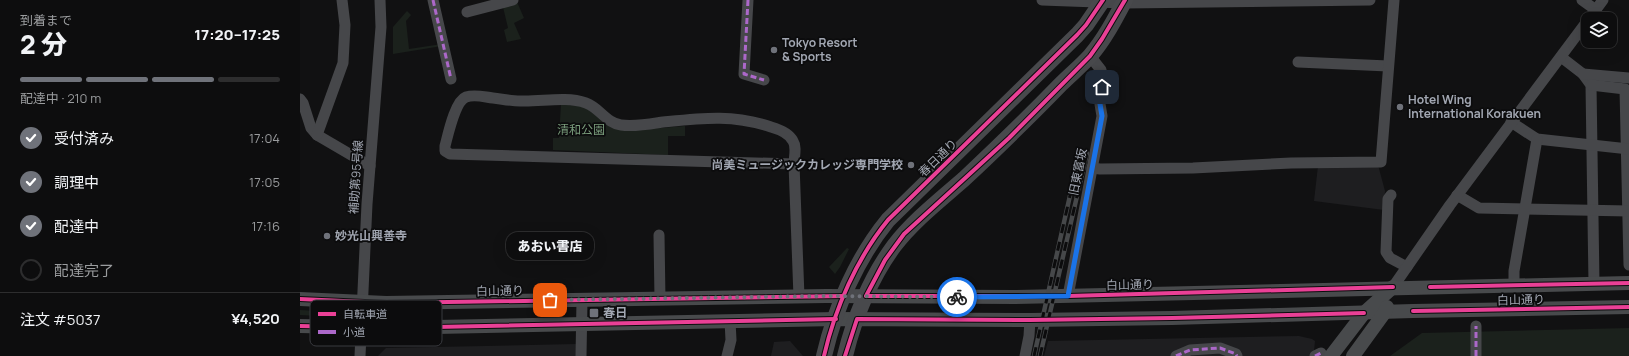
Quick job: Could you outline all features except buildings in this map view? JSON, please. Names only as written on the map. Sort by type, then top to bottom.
[{"type":"highway","name":"春日通り","points":[[824,356],[844,296],[865,253],[877,234],[888,220],[1044,69],[1086,25],[1102,2]]},
{"type":"highway","points":[[845,356],[857,318],[866,296],[885,260],[904,234],[1009,138],[1090,56],[1125,2]]},
{"type":"main road","name":"白山通り","points":[[442,301],[844,296],[1068,296],[1393,287],[1629,283]]},
{"type":"main road","points":[[1354,356],[1385,312],[1393,287]]},
{"type":"main road","points":[[1322,355],[1364,313],[1393,287]]},
{"type":"main road","name":"白山通り","points":[[300,300],[310,300]]},
{"type":"main road","name":"白山通り","points":[[442,327],[857,318],[1030,320],[1172,318],[1385,312],[1629,308]]},
{"type":"main road","name":"白山通り","points":[[300,326],[310,326]]},
{"type":"street","points":[[317,135],[343,63],[345,25],[342,0]]},
{"type":"street","name":"補助第95号線","points":[[363,300],[367,204],[380,47],[382,0]]},
{"type":"street","points":[[433,0],[451,79]]},
{"type":"street","points":[[466,12],[514,0]]},
{"type":"street","points":[[748,0],[744,74],[764,80]]},
{"type":"street","points":[[1042,0],[1102,2],[1370,0]]},
{"type":"street","points":[[1092,168],[1193,168],[1291,163],[1381,162],[1394,0]]},
{"type":"street","points":[[1582,0],[1589,12]]},
{"type":"street","points":[[1594,12],[1603,0]]},
{"type":"street","points":[[1393,287],[1457,195],[1581,30]]},
{"type":"street","name":"旧東富坂","points":[[1068,296],[1102,116],[1100,104],[1103,78],[1101,70],[1090,56]]},
{"type":"street","points":[[1561,57],[1583,74],[1591,85],[1594,284]]},
{"type":"street","points":[[1298,62],[1388,66]]},
{"type":"street","points":[[1583,74],[1629,78]]},
{"type":"street","points":[[1591,85],[1626,89],[1629,265]]},
{"type":"street","points":[[794,164],[450,154],[445,151],[445,146],[459,104],[465,97],[473,96],[520,101],[568,100],[588,104],[612,123],[623,125],[636,126],[709,117],[735,118],[776,128],[793,140],[795,146],[794,164],[799,297]]},
{"type":"street","points":[[300,100],[303,103],[311,128],[317,135],[370,166]]},
{"type":"street","points":[[1511,122],[1537,139],[1628,149]]},
{"type":"street","points":[[1514,285],[1514,271],[1537,139]]},
{"type":"street","points":[[1390,195],[1388,199],[1386,252],[1390,258],[1407,267]]},
{"type":"street","points":[[1457,195],[1478,208],[1628,211]]},
{"type":"street","points":[[659,234],[660,299]]},
{"type":"street","points":[[581,356],[582,300]]},
{"type":"street","points":[[1025,356],[1029,336],[1030,320]]},
{"type":"street","points":[[727,356],[730,340],[730,321]]},
{"type":"street","points":[[1476,326],[1476,356]]},
{"type":"street","name":"補助第95号線","points":[[360,346],[360,356]]},
{"type":"street","points":[[1176,356],[1190,350],[1220,348],[1236,354],[1237,356]]},
{"type":"shaded area","points":[[1378,165],[1385,191],[1384,210],[1314,201],[1318,166]]},
{"type":"shaded area","points":[[1299,336],[1315,341],[1314,351],[1311,356],[1044,356],[1048,341]]},
{"type":"shaded area","points":[[790,341],[803,356],[771,356],[774,342]]},
{"type":"shaded area","points":[[576,344],[577,356],[378,356],[386,348]]},
{"type":"green space","points":[[517,2],[524,18],[514,23],[521,39],[507,42],[504,30],[508,28],[503,7]]},
{"type":"green space","points":[[407,11],[411,15],[406,21],[409,49],[442,44],[442,46],[393,54],[393,27]]},
{"type":"green space","name":"清和公園","points":[[561,104],[583,106],[606,125],[649,129],[685,126],[685,136],[668,136],[668,155],[553,150],[553,138],[559,138]]},
{"type":"green space","points":[[847,248],[849,249],[835,274],[829,267]]},
{"type":"green space","points":[[300,310],[310,311],[310,316],[300,315]]},
{"type":"green space","points":[[1629,328],[1629,356],[1390,356],[1422,333]]},
{"type":"railway","points":[[1034,356],[1080,151]]},
{"type":"railway","points":[[1040,356],[1087,153]]},
{"type":"marked path","points":[[433,0],[451,79]]},
{"type":"marked path","points":[[748,0],[744,74],[764,80]]},
{"type":"marked path","points":[[1476,326],[1476,356]]},
{"type":"marked path","points":[[1176,356],[1190,350],[1220,348],[1236,354],[1237,356]]},
{"type":"marked path","points":[[1315,356],[1321,353]]},
{"type":"cycle path","points":[[824,356],[834,320],[848,284],[866,251],[888,220],[1077,35],[1086,25],[1103,0]]},
{"type":"cycle path","points":[[1125,0],[1090,56],[1009,138],[904,234],[885,260],[866,296],[1068,296],[1393,287]]},
{"type":"cycle path","points":[[1430,287],[1629,283]]},
{"type":"cycle path","points":[[442,302],[844,296]]},
{"type":"cycle path","points":[[300,299],[322,300]]},
{"type":"cycle path","points":[[1413,311],[1629,307]]},
{"type":"cycle path","points":[[845,356],[857,319],[1030,320],[1364,313]]},
{"type":"cycle path","points":[[442,327],[836,319]]},
{"type":"cycle path","points":[[300,326],[310,326]]},
{"type":"way so far","points":[[550,300],[826,296],[957,297]]},
{"type":"place","name":"Tokyo Resort & Sports","points":[[774,50]]},
{"type":"place","name":"Hotel Wing International Korakuen","points":[[1400,107]]},
{"type":"place","name":"尚美ミュージックカレッジ専門学校","points":[[911,165]]},
{"type":"place","name":"妙光山興善寺","points":[[327,236]]},
{"type":"place","name":"あおい書店","points":[[550,300]]},
{"type":"place","name":"春日","points":[[594,313]]},
{"type":"route","points":[[957,297],[1068,296],[1102,116],[1100,107],[1102,87]]}]
